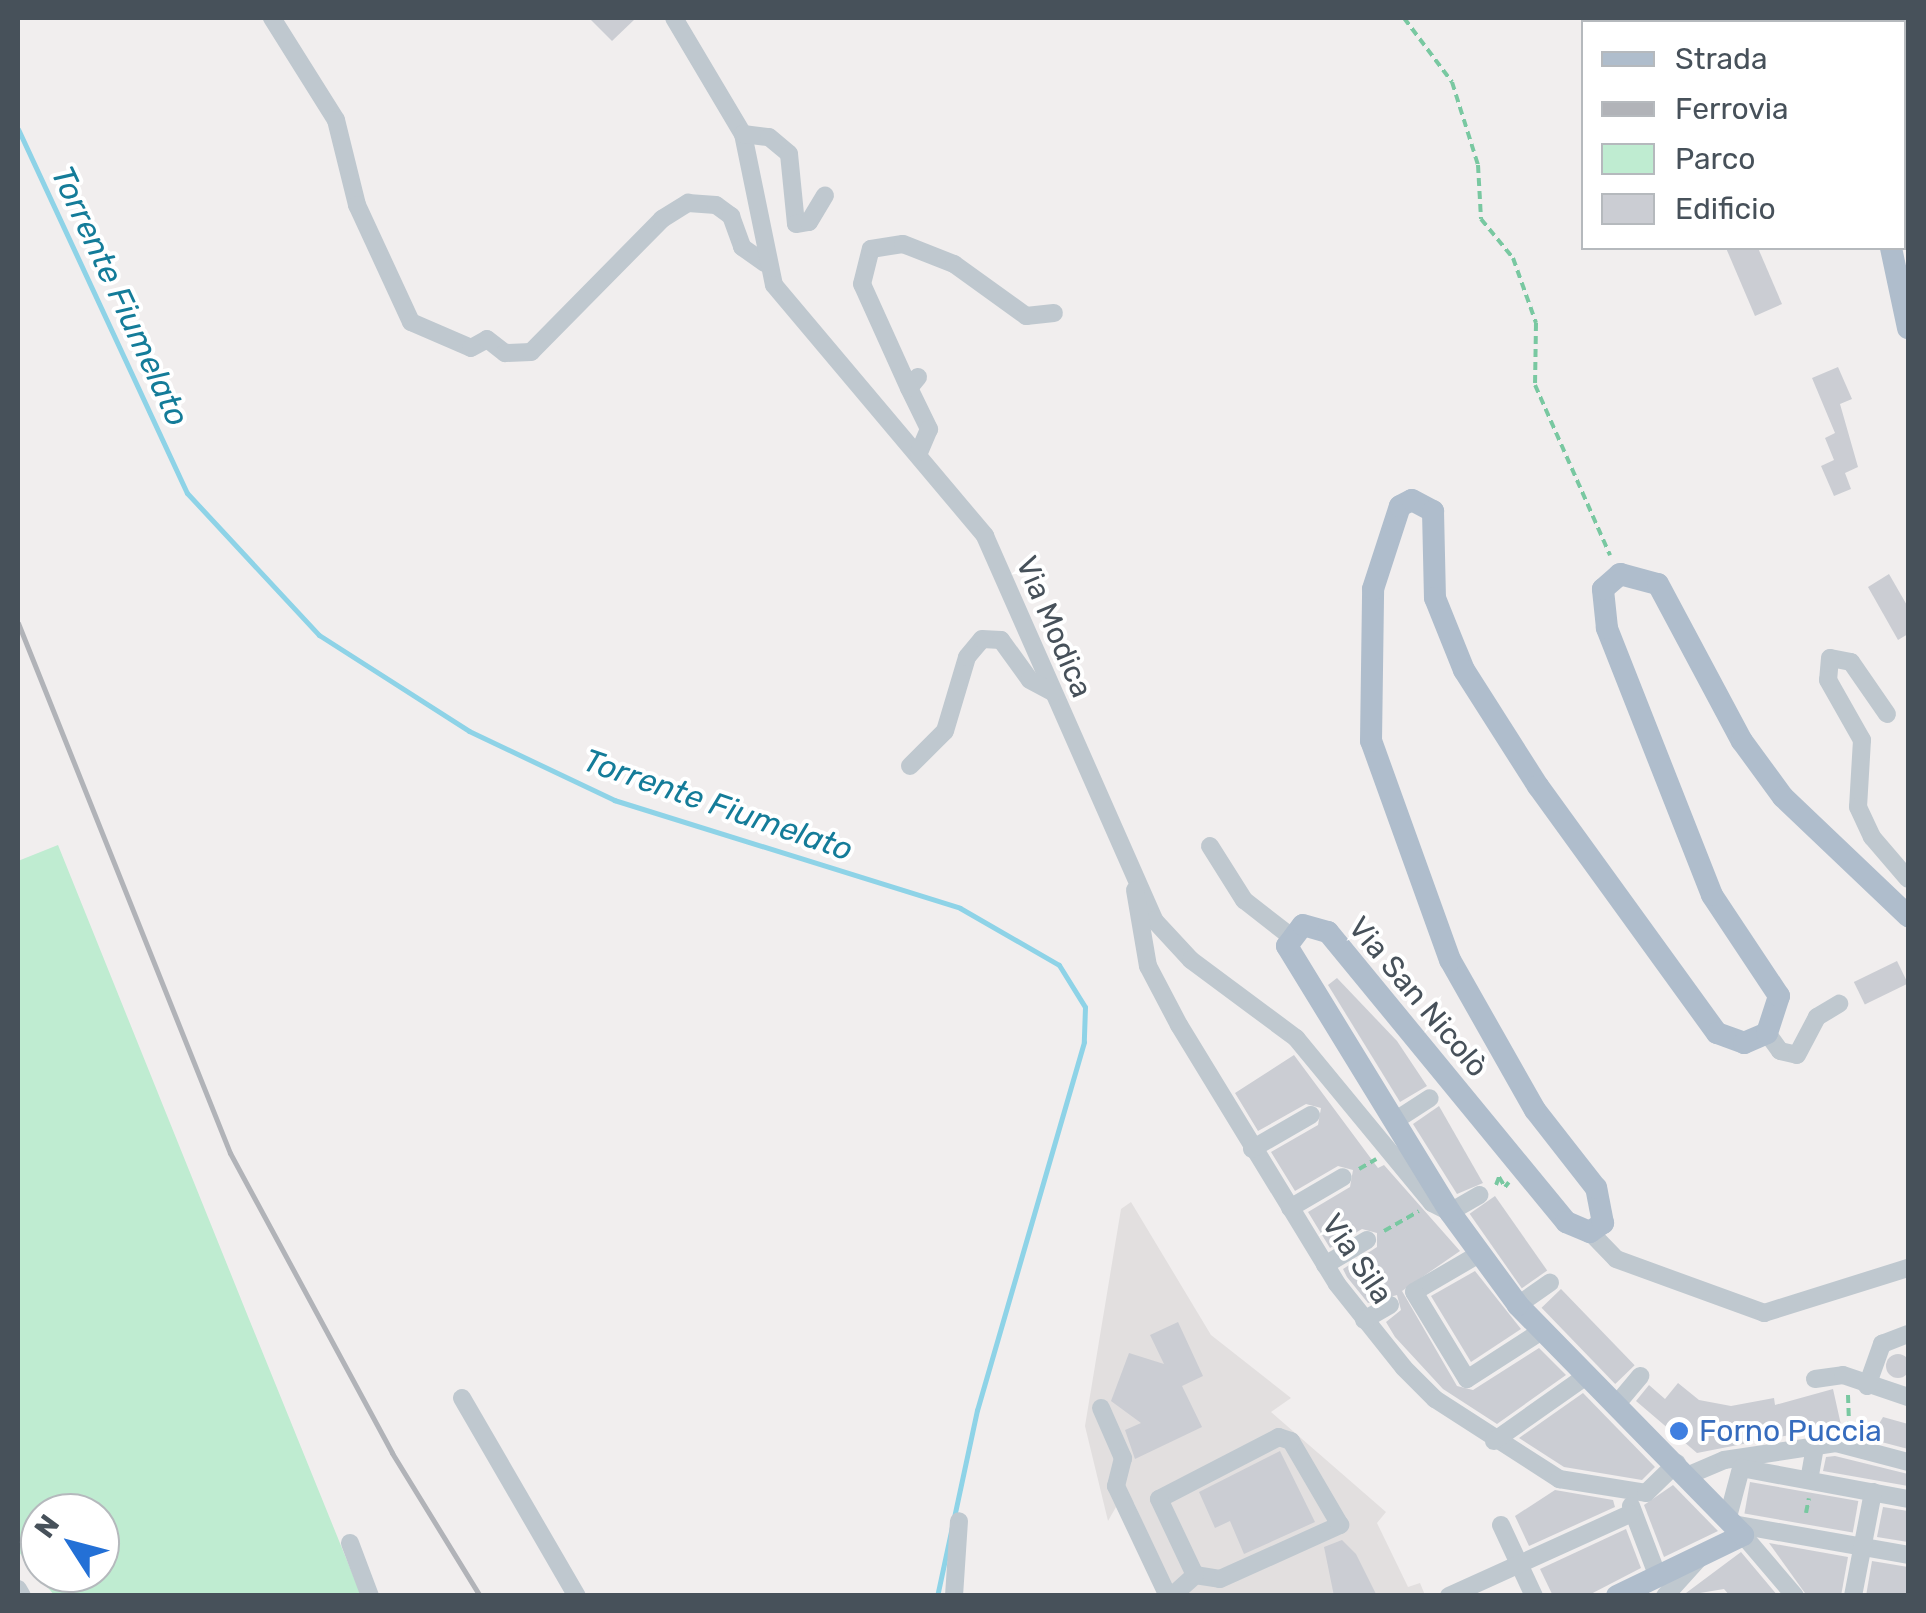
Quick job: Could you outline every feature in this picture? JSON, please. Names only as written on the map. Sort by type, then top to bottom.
[{"type":"main road","points":[[1891,250],[1908,328]]},
{"type":"main road","name":"Via San Nicolò","points":[[1290,936],[1303,925],[1328,932],[1560,1215],[1590,1232],[1603,1223],[1603,1201],[1535,1110],[1465,991],[1371,740],[1366,648],[1381,552],[1400,506],[1422,502],[1436,526],[1431,576],[1452,647],[1538,786],[1669,958],[1708,1024],[1744,1043],[1767,1034]]},
{"type":"main road","points":[[1767,1034],[1778,996],[1712,895],[1607,628],[1603,589],[1620,574],[1658,584],[1742,741],[1783,796],[1908,916]]},
{"type":"main road","points":[[1290,936],[1290,956],[1396,1120],[1441,1208],[1540,1332],[1683,1469],[1735,1525],[1662,1586],[1617,1596]]},
{"type":"street","points":[[272,18],[336,120],[357,205],[411,322],[470,348],[488,339],[505,353],[531,352],[662,218],[688,203],[716,205],[731,216],[742,247],[765,263]]},
{"type":"street","name":"Via Modica","points":[[674,18],[742,134],[765,263],[788,306],[918,452],[984,536],[1135,890],[1192,960],[1296,1038],[1441,1208]]},
{"type":"street","points":[[742,134],[768,137],[789,154],[796,224],[809,222],[826,195]]},
{"type":"street","points":[[918,452],[929,429],[914,383],[862,284],[870,249],[903,244],[954,264],[1026,316],[1054,313]]},
{"type":"street","points":[[910,766],[945,731],[967,657],[982,640],[1001,640],[1030,680],[1053,692]]},
{"type":"street","points":[[1887,714],[1851,662],[1830,658],[1828,680],[1862,740],[1858,806],[1872,837],[1908,879]]},
{"type":"street","points":[[1210,846],[1244,900],[1290,936]]},
{"type":"street","name":"Via Sila","points":[[1135,890],[1148,966],[1252,1149],[1364,1320],[1435,1399],[1494,1441],[1559,1480],[1632,1491]]},
{"type":"street","points":[[1767,1034],[1780,1051],[1797,1055],[1817,1018],[1840,1004]]},
{"type":"street","points":[[1396,1120],[1430,1098]]},
{"type":"street","points":[[1252,1149],[1311,1115]]},
{"type":"street","points":[[1290,1208],[1344,1178]]},
{"type":"street","points":[[1441,1208],[1487,1188]]},
{"type":"street","points":[[1590,1232],[1616,1260],[1764,1314],[1908,1268]]},
{"type":"street","points":[[1325,1265],[1366,1240]]},
{"type":"street","points":[[1479,1254],[1414,1292],[1467,1379],[1540,1332]]},
{"type":"street","points":[[1518,1305],[1550,1282]]},
{"type":"street","points":[[1364,1320],[1390,1305]]},
{"type":"street","points":[[1867,1386],[1882,1344],[1908,1334]]},
{"type":"street","points":[[1814,1379],[1843,1375],[1908,1401]]},
{"type":"street","points":[[1494,1441],[1586,1376]]},
{"type":"street","points":[[1616,1405],[1640,1376]]},
{"type":"street","points":[[462,1398],[577,1596]]},
{"type":"street","points":[[1101,1408],[1123,1458],[1116,1486],[1170,1596],[1195,1575],[1220,1579],[1340,1525],[1292,1441],[1279,1436],[1159,1499],[1195,1575]]},
{"type":"street","points":[[1662,1586],[1630,1514],[1632,1491],[1646,1493],[1683,1469],[1836,1443],[1908,1462]]},
{"type":"street","points":[[1810,1474],[1815,1447]]},
{"type":"street","points":[[1795,1596],[1735,1525],[1742,1468],[1908,1499]]},
{"type":"street","points":[[1853,1596],[1873,1492]]},
{"type":"street","points":[[1449,1596],[1630,1514]]},
{"type":"street","points":[[954,1596],[959,1522]]},
{"type":"street","points":[[1735,1525],[1805,1522],[1908,1555]]},
{"type":"street","points":[[1501,1525],[1534,1596]]},
{"type":"street","points":[[350,1542],[370,1596]]},
{"type":"street","points":[[18,1589],[22,1596]]},
{"type":"path","points":[[1404,18],[1452,82],[1478,165],[1481,220],[1513,258],[1536,324],[1535,385],[1562,461],[1620,574]]},
{"type":"path","points":[[1344,1178],[1389,1151]]},
{"type":"path","points":[[1487,1188],[1505,1187]]},
{"type":"path","points":[[1366,1240],[1441,1208]]},
{"type":"path","points":[[1836,1443],[1854,1418],[1843,1375]]},
{"type":"shaded area","points":[[1131,1202],[1211,1335],[1291,1398],[1271,1412],[1386,1512],[1377,1523],[1408,1587],[1420,1583],[1425,1595],[1188,1595],[1171,1586],[1134,1503],[1116,1507],[1108,1521],[1085,1426],[1121,1209]]},
{"type":"green space","points":[[58,845],[361,1595],[54,1595],[120,1593],[120,1493],[20,1493],[20,1553],[18,861]]},
{"type":"building","points":[[589,18],[636,18],[612,41]]},
{"type":"building","points":[[1727,250],[1759,250],[1782,304],[1755,316]]},
{"type":"building","points":[[1838,367],[1852,399],[1840,404],[1858,467],[1845,473],[1851,489],[1834,496],[1821,466],[1834,460],[1825,438],[1835,433],[1812,378]]},
{"type":"building","points":[[1889,574],[1908,607],[1908,634],[1898,640],[1868,587]]},
{"type":"building","points":[[1897,961],[1908,983],[1865,1005],[1854,982]]},
{"type":"building","points":[[1337,978],[1397,1041],[1427,1086],[1400,1102],[1328,985]]},
{"type":"building","points":[[1294,1055],[1378,1168],[1384,1165],[1460,1251],[1402,1291],[1457,1386],[1473,1390],[1539,1348],[1566,1375],[1497,1424],[1443,1389],[1395,1337],[1386,1322],[1401,1310],[1397,1295],[1368,1303],[1347,1277],[1343,1269],[1377,1247],[1377,1233],[1362,1229],[1330,1248],[1308,1212],[1350,1187],[1353,1170],[1338,1166],[1295,1191],[1271,1152],[1318,1125],[1321,1108],[1306,1104],[1258,1131],[1235,1093]]},
{"type":"building","points":[[1439,1106],[1483,1183],[1457,1194],[1413,1124]]},
{"type":"building","points":[[1495,1196],[1547,1271],[1522,1288],[1470,1214]]},
{"type":"building","points":[[1475,1271],[1521,1329],[1471,1362],[1431,1296]]},
{"type":"building","points":[[1561,1289],[1635,1365],[1615,1384],[1542,1308]]},
{"type":"building","points":[[1178,1322],[1203,1376],[1182,1386],[1202,1427],[1135,1459],[1125,1430],[1141,1423],[1111,1401],[1129,1353],[1164,1364],[1150,1335]]},
{"type":"building","points":[[1893,1354],[1903,1354],[1910,1366],[1903,1378],[1893,1378],[1886,1371],[1886,1361]]},
{"type":"building","points":[[1678,1383],[1699,1400],[1731,1406],[1774,1398],[1775,1405],[1833,1389],[1841,1425],[1697,1453],[1636,1401],[1649,1385],[1665,1399]]},
{"type":"building","points":[[1583,1393],[1655,1467],[1642,1480],[1564,1467],[1519,1438]]},
{"type":"building","points":[[1883,1417],[1908,1424],[1908,1449],[1870,1439]]},
{"type":"building","points":[[1280,1451],[1315,1522],[1244,1554],[1230,1521],[1215,1528],[1199,1492]]},
{"type":"building","points":[[1826,1457],[1908,1474],[1908,1486],[1823,1471]]},
{"type":"building","points":[[1750,1482],[1858,1501],[1853,1533],[1744,1514]]},
{"type":"building","points":[[1673,1485],[1718,1531],[1664,1557],[1644,1505]]},
{"type":"building","points":[[1555,1490],[1613,1500],[1615,1507],[1529,1546],[1515,1516]]},
{"type":"building","points":[[1883,1507],[1908,1511],[1908,1542],[1877,1537]]},
{"type":"building","points":[[1626,1529],[1641,1568],[1587,1596],[1553,1596],[1540,1569]]},
{"type":"building","points":[[1342,1540],[1356,1554],[1377,1596],[1334,1596],[1324,1547]]},
{"type":"building","points":[[1769,1543],[1848,1557],[1841,1596],[1807,1596]]},
{"type":"building","points":[[1741,1552],[1778,1596],[1730,1596],[1724,1589],[1682,1596]]},
{"type":"building","points":[[1872,1561],[1908,1567],[1908,1596],[1866,1596]]},
{"type":"waterway","name":"Torrente Fiumelato","points":[[18,129],[187,493],[319,635],[469,731],[614,800],[960,908],[1059,965],[1085,1007],[1084,1042],[977,1410],[937,1596]]},
{"type":"railway","points":[[18,623],[230,1153],[392,1453],[480,1596]]},
{"type":"place","name":"Forno Puccia","points":[[1679,1431]]}]
